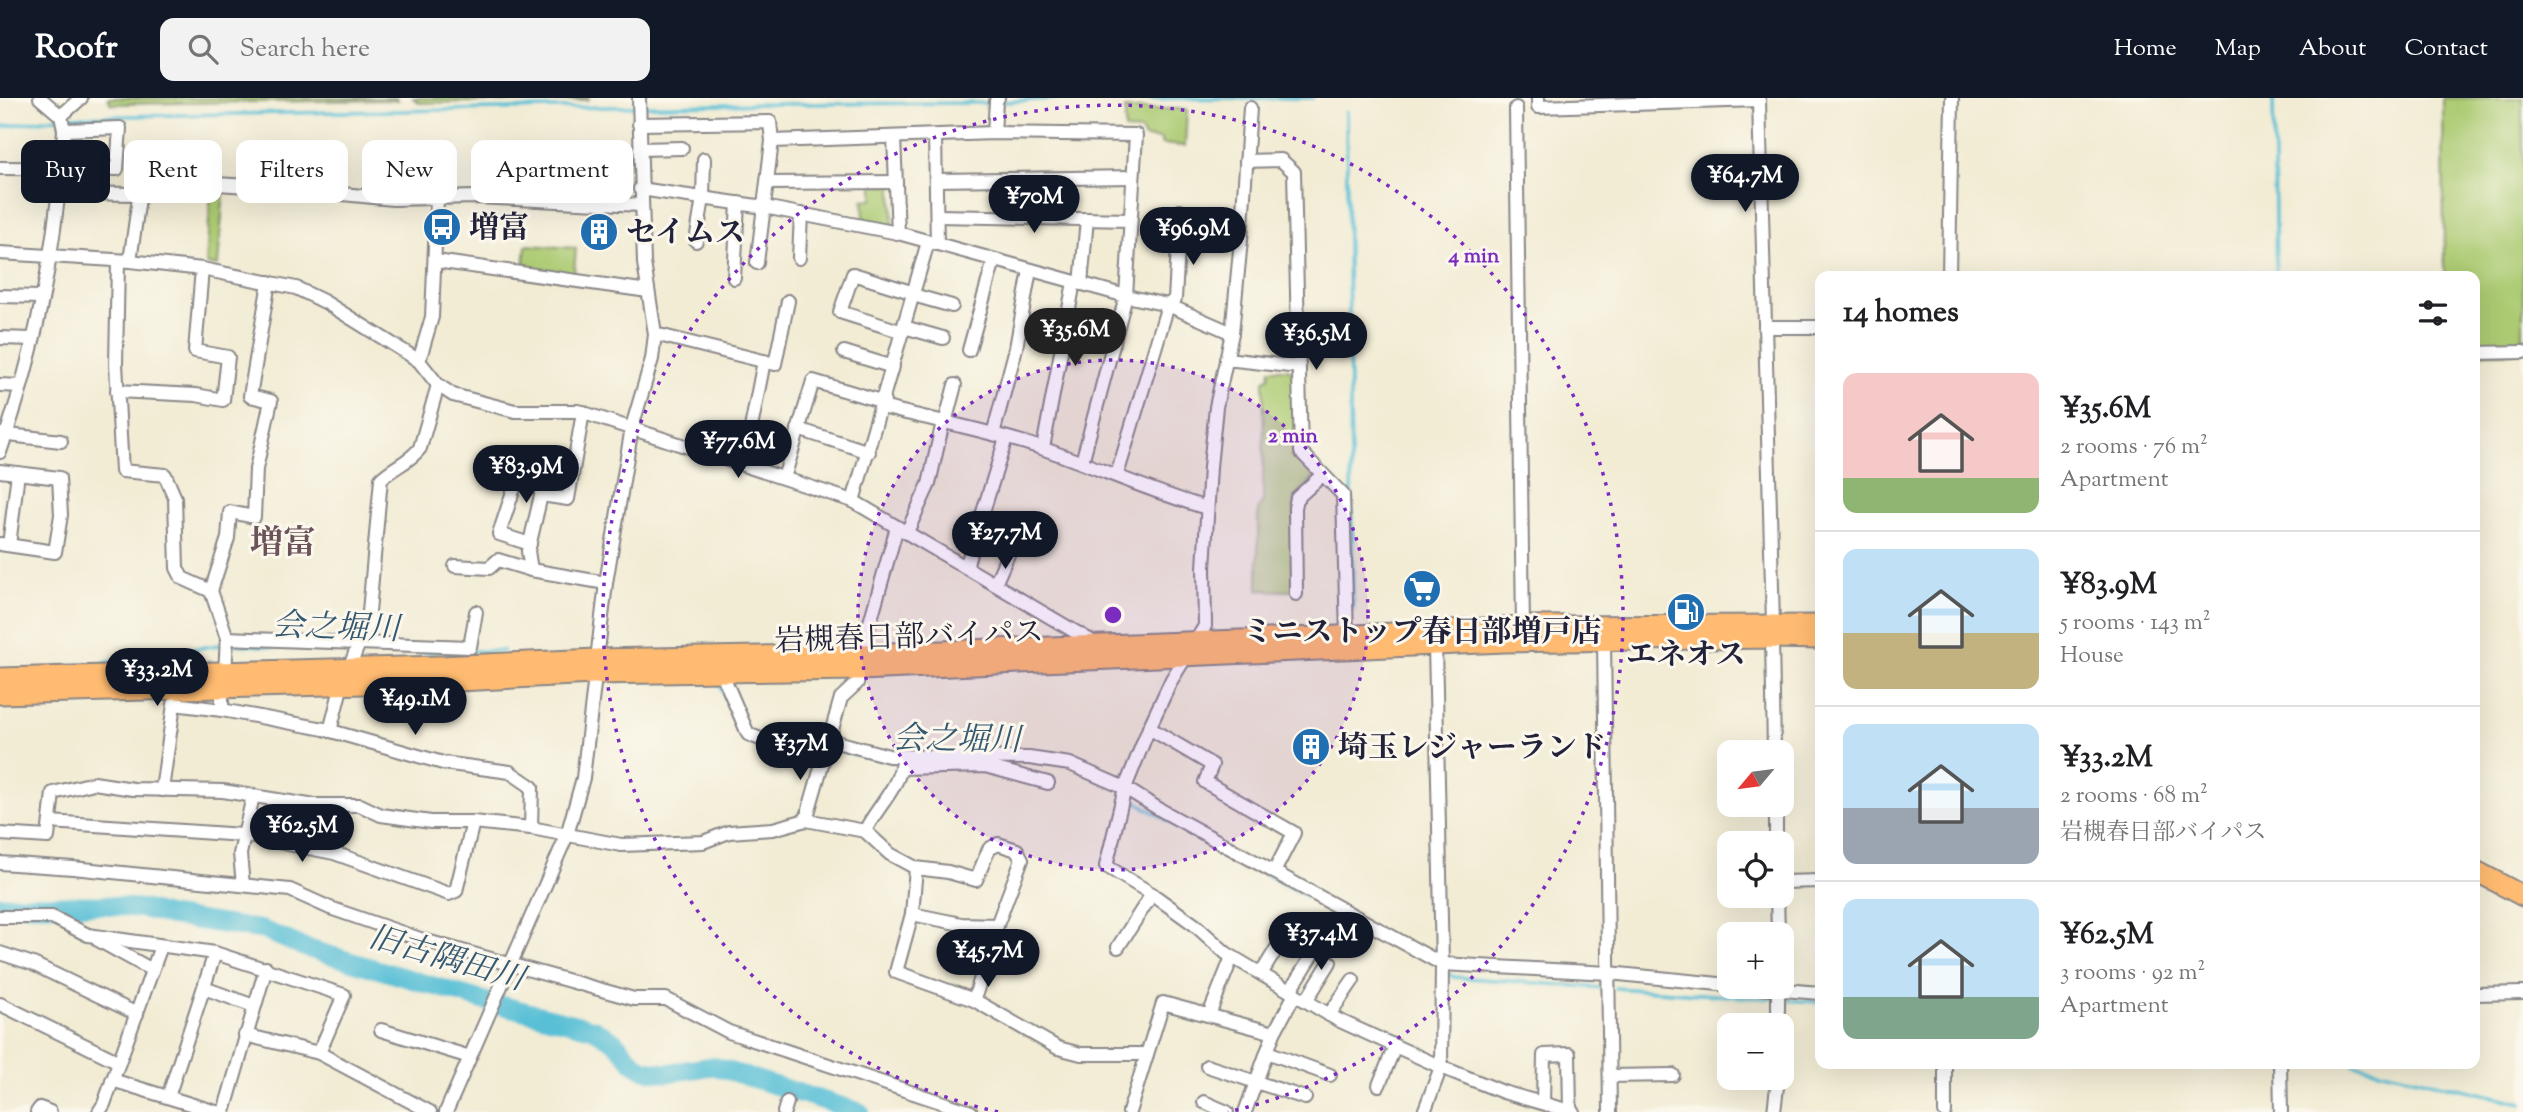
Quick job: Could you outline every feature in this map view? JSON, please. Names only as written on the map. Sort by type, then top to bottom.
[{"type":"highway","name":"岩槻春日部バイパス","points":[[595,667],[721,671],[1096,644],[1192,648],[1347,635],[1523,626],[1772,631],[1815,638]]},
{"type":"highway","name":"岩槻春日部バイパス","points":[[0,678],[223,680],[345,677],[595,667],[861,662],[1192,648],[1604,640],[1772,631],[1815,626]]},
{"type":"highway","name":"岩槻春日部バイパス","points":[[0,694],[223,680]]},
{"type":"highway","points":[[2480,859],[2523,883]]},
{"type":"highway","points":[[2480,873],[2523,896]]},
{"type":"street","points":[[40,98],[61,116],[63,140]]},
{"type":"street","points":[[61,116],[81,98]]},
{"type":"street","points":[[449,1110],[567,835],[583,778],[606,583],[632,427],[652,359],[655,334],[644,263],[640,205],[639,98]]},
{"type":"street","points":[[1538,98],[1538,107],[1759,100],[1774,740]]},
{"type":"street","points":[[1949,271],[1952,98]]},
{"type":"street","points":[[994,133],[995,99]]},
{"type":"street","points":[[1250,108],[1232,332],[1216,407],[1207,508],[1205,626],[1149,727],[1125,788],[1106,866],[1152,894],[1232,957],[1329,1015],[1441,1067],[1503,1092],[1543,1103],[1556,1110],[1571,1112],[1569,1054],[1544,1055],[1543,1103]]},
{"type":"street","points":[[1516,108],[1523,626]]},
{"type":"street","points":[[639,124],[770,122],[772,141],[757,263]]},
{"type":"street","points":[[64,130],[120,128],[117,169],[110,169]]},
{"type":"street","points":[[772,141],[994,133],[1136,135],[1126,296],[1082,462]]},
{"type":"street","points":[[853,501],[914,294],[933,243],[937,216],[934,136]]},
{"type":"street","points":[[894,137],[898,233]]},
{"type":"street","points":[[640,149],[682,148]]},
{"type":"street","points":[[696,241],[703,198],[704,159]]},
{"type":"street","points":[[1246,161],[1281,160],[1294,172],[1301,452],[1343,495],[1342,594],[1347,635]]},
{"type":"street","points":[[0,168],[21,169]]},
{"type":"street","points":[[936,180],[1133,177]]},
{"type":"street","points":[[767,183],[896,182]]},
{"type":"street","points":[[222,184],[362,196]]},
{"type":"street","points":[[640,189],[764,207],[898,233],[1077,283],[1168,305],[1232,332]]},
{"type":"street","points":[[457,198],[640,205]]},
{"type":"street","points":[[0,452],[3,434],[21,386],[32,339],[57,203]]},
{"type":"street","points":[[137,203],[124,261],[117,391],[122,471],[165,475],[175,498],[177,568],[182,579],[211,591]]},
{"type":"street","points":[[419,361],[432,317],[437,203]]},
{"type":"street","points":[[734,278],[738,203]]},
{"type":"street","points":[[1116,475],[1168,305],[1175,299],[1180,211]]},
{"type":"street","points":[[799,258],[801,214]]},
{"type":"street","points":[[937,216],[1130,220]]},
{"type":"street","points":[[1043,448],[1077,283],[1087,219]]},
{"type":"street","points":[[0,253],[202,269],[269,282],[310,294],[419,361],[438,385],[453,395],[515,411],[583,412],[853,501],[1096,644]]},
{"type":"street","points":[[969,350],[994,260]]},
{"type":"street","points":[[436,261],[648,291]]},
{"type":"street","points":[[117,391],[196,395],[223,400],[228,357],[195,351],[202,269]]},
{"type":"street","points":[[966,567],[1000,436],[1030,270]]},
{"type":"street","points":[[943,338],[840,312],[853,274],[952,306]]},
{"type":"street","points":[[222,710],[227,642],[211,591],[228,538],[229,512],[254,517],[256,468],[271,401],[250,396],[269,282]]},
{"type":"street","points":[[0,296],[41,298]]},
{"type":"street","points":[[655,334],[775,364],[788,301]]},
{"type":"street","points":[[1765,327],[1815,327]]},
{"type":"street","points":[[0,338],[32,339]]},
{"type":"street","points":[[844,352],[893,367]]},
{"type":"street","points":[[2480,353],[2523,352]]},
{"type":"street","points":[[1226,359],[1299,367]]},
{"type":"street","points":[[744,464],[764,361]]},
{"type":"street","points":[[784,478],[813,381],[944,423],[1043,448],[1161,495],[1207,508]]},
{"type":"street","points":[[0,385],[21,386]]},
{"type":"street","points":[[330,731],[345,677],[368,623],[381,479],[389,471],[414,457],[420,448],[438,385]]},
{"type":"street","points":[[806,820],[841,698],[857,683],[902,530],[929,484],[955,385]]},
{"type":"street","points":[[541,495],[568,499],[583,412]]},
{"type":"street","points":[[799,429],[869,452]]},
{"type":"street","points":[[3,434],[61,441]]},
{"type":"street","points":[[495,461],[546,474],[528,551],[531,570]]},
{"type":"street","points":[[521,467],[499,534],[530,544]]},
{"type":"street","points":[[0,471],[18,473],[59,478],[61,515],[55,552],[4,545],[18,473]]},
{"type":"street","points":[[1296,594],[1297,498],[1320,477]]},
{"type":"street","points":[[996,584],[1017,534]]},
{"type":"street","points":[[455,566],[489,568],[498,560],[531,570],[606,583]]},
{"type":"street","points":[[227,642],[470,647],[476,612]]},
{"type":"street","points":[[1604,640],[1610,1112]]},
{"type":"street","points":[[1424,1112],[1441,1067],[1435,645]]},
{"type":"street","points":[[721,671],[748,734],[785,749],[827,746],[889,756],[902,763],[985,766],[994,762],[1029,758],[1070,764],[1125,788],[1441,964],[1609,973],[1717,984]]},
{"type":"street","points":[[162,790],[174,704],[222,710],[330,731],[443,763],[510,772],[532,787],[531,828]]},
{"type":"street","points":[[1149,727],[1212,765],[1205,782],[1294,833],[1274,872]]},
{"type":"street","points":[[994,762],[1048,783]]},
{"type":"street","points":[[865,831],[874,812],[887,799],[902,763]]},
{"type":"street","points":[[0,834],[48,837],[53,793],[94,783],[133,789],[223,791],[309,805],[360,805],[381,815],[431,822],[473,822],[531,828],[621,845],[703,842],[729,832],[773,829],[806,820],[865,831],[890,854],[916,867],[976,880],[989,849],[998,844],[1017,850],[1022,859],[997,925],[974,1000]]},
{"type":"street","points":[[243,885],[240,854],[253,796]]},
{"type":"street","points":[[50,822],[243,835],[334,853],[449,894],[456,891],[473,822]]},
{"type":"street","points":[[0,863],[290,890],[330,908],[423,940],[634,999],[666,999],[729,1032],[971,1112]]},
{"type":"street","points":[[916,867],[912,914],[896,972],[974,1000],[1058,1048],[1081,1054],[1147,1054]]},
{"type":"street","points":[[1794,882],[1815,881]]},
{"type":"street","points":[[1118,947],[1152,894]]},
{"type":"street","points":[[912,914],[961,924],[997,925]]},
{"type":"street","points":[[1,922],[52,917],[152,970]]},
{"type":"street","points":[[88,935],[215,953],[344,995],[319,1053]]},
{"type":"street","points":[[1245,1112],[1274,1033],[1297,996],[1325,935]]},
{"type":"street","points":[[1261,974],[1283,938]]},
{"type":"street","points":[[99,1112],[161,946]]},
{"type":"street","points":[[0,953],[33,964],[137,1014]]},
{"type":"street","points":[[167,1097],[215,953]]},
{"type":"street","points":[[1209,1015],[1232,957]]},
{"type":"street","points":[[1297,996],[1330,962]]},
{"type":"street","points":[[112,1080],[215,1111],[266,968]]},
{"type":"street","points":[[1329,1015],[1353,979]]},
{"type":"street","points":[[204,988],[254,1006]]},
{"type":"street","points":[[1794,991],[1815,993]]},
{"type":"street","points":[[2480,994],[2523,993]]},
{"type":"street","points":[[1129,1112],[1163,1003],[1274,1033]]},
{"type":"street","points":[[0,1004],[119,1062]]},
{"type":"street","points":[[381,1030],[470,1057]]},
{"type":"street","points":[[244,1035],[319,1053],[430,1112]]},
{"type":"street","points":[[1379,1085],[1395,1046]]},
{"type":"street","points":[[1267,1052],[1330,1074]]},
{"type":"street","points":[[1207,1066],[1305,1098]]},
{"type":"street","points":[[1945,1069],[1945,1112]]},
{"type":"street","points":[[2280,1069],[2281,1112]]},
{"type":"street","points":[[1610,1076],[1674,1076]]},
{"type":"street","points":[[1774,1112],[1777,1090]]},
{"type":"street","points":[[1204,1102],[1227,1112]]},
{"type":"street","points":[[37,1112],[40,1108],[50,1112]]},
{"type":"green space","points":[[108,98],[396,98],[398,100],[111,104]]},
{"type":"green space","points":[[413,98],[589,98],[419,103]]},
{"type":"green space","points":[[2443,98],[2523,98],[2523,352],[2480,353],[2480,271],[2444,271]]},
{"type":"green space","points":[[1125,109],[1187,109],[1185,146],[1161,144],[1161,139],[1145,138],[1141,131],[1125,130]]},
{"type":"green space","points":[[873,185],[892,185],[893,224],[890,226],[864,220],[863,200],[873,199]]},
{"type":"green space","points":[[224,189],[218,266],[206,264],[210,203],[222,203]]},
{"type":"green space","points":[[526,245],[576,248],[574,274],[524,267]]},
{"type":"green space","points":[[1270,369],[1288,369],[1293,373],[1296,454],[1315,476],[1295,497],[1294,587],[1290,591],[1258,590],[1258,510],[1263,501],[1264,380],[1269,378]]},
{"type":"waterway","points":[[1004,102],[1051,99],[1313,98]]},
{"type":"waterway","points":[[2273,98],[2276,271]]},
{"type":"waterway","points":[[68,117],[769,104],[987,103]]},
{"type":"waterway","points":[[1346,112],[1353,609]]},
{"type":"waterway","points":[[0,127],[57,118]]},
{"type":"waterway","name":"会之堀川","points":[[60,667],[98,664],[225,644]]},
{"type":"waterway","name":"会之堀川","points":[[233,644],[351,652]]},
{"type":"waterway","name":"会之堀川","points":[[471,651],[504,651]]},
{"type":"waterway","name":"会之堀川","points":[[359,652],[442,652]]},
{"type":"waterway","name":"会之堀川","points":[[719,683],[732,712]]},
{"type":"waterway","name":"会之堀川","points":[[745,738],[755,746],[774,753],[823,749]]},
{"type":"waterway","name":"会之堀川","points":[[831,749],[898,763]]},
{"type":"waterway","points":[[1127,796],[1177,826]]},
{"type":"waterway","points":[[1205,841],[1306,896]]},
{"type":"waterway","name":"旧古隅田川","points":[[0,905],[105,905],[145,909],[169,916],[263,930],[306,948],[481,1000],[594,1029],[614,1041],[635,1064],[645,1070],[667,1073],[713,1066],[860,1112]]},
{"type":"waterway","points":[[1445,972],[1454,977],[1603,988]]},
{"type":"waterway","points":[[1615,988],[1717,995]]},
{"type":"waterway","points":[[1782,1000],[1815,1002]]},
{"type":"waterway","points":[[2375,1069],[2522,1103]]},
{"type":"place","name":"増富","points":[[442,227]]},
{"type":"place","name":"セイムス","points":[[599,232]]},
{"type":"place","name":"ミニストップ春日部増戸店","points":[[1422,589]]},
{"type":"place","name":"エネオス","points":[[1686,612]]},
{"type":"place","name":"埼玉レジャーランド","points":[[1311,747]]},
{"type":"district","name":"増富","points":[[283,541]]}]
